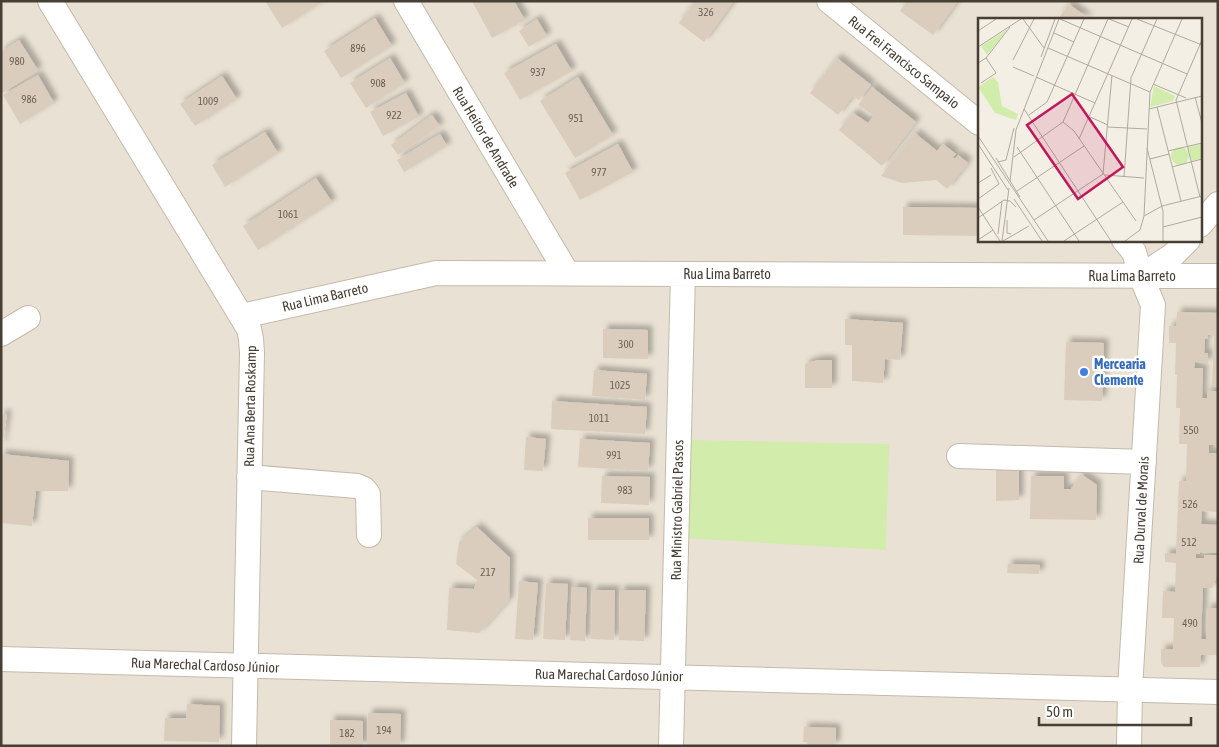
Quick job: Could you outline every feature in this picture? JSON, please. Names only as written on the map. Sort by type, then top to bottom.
[{"type":"street","name":"Rua Ana Berta Roskamp","points":[[50,1],[249,329],[252,353],[244,746]]},
{"type":"street","name":"Rua Heitor de Andrade","points":[[406,1],[567,273]]},
{"type":"street","name":"Rua Frei Francisco Sampaio","points":[[829,1],[978,122]]},
{"type":"street","points":[[1202,223],[1218,204]]},
{"type":"street","points":[[1125,241],[1134,252],[1141,276],[1173,255],[1187,241]]},
{"type":"street","name":"Rua Lima Barreto","points":[[242,316],[436,273],[1218,276]]},
{"type":"street","name":"Rua Ministro Gabriel Passos","points":[[671,746],[683,274]]},
{"type":"street","name":"Rua Durval de Morais","points":[[1129,746],[1130,689],[1153,305],[1141,276]]},
{"type":"street","points":[[1,334],[28,318]]},
{"type":"street","points":[[959,456],[1144,462]]},
{"type":"street","points":[[249,477],[364,488],[368,494],[369,535]]},
{"type":"street","name":"Rua Marechal Cardoso Júnior","points":[[1,659],[1218,692]]},
{"type":"shaded area","points":[[1,1],[1218,1],[1218,746],[1,746]]},
{"type":"green space","points":[[687,440],[889,444],[886,550],[684,538]]},
{"type":"building","points":[[265,1],[324,1],[282,28]]},
{"type":"building","points":[[472,1],[514,1],[525,20],[492,38]]},
{"type":"building","points":[[695,1],[734,1],[704,42],[679,23]]},
{"type":"building","points":[[907,1],[958,1],[933,35],[900,11]]},
{"type":"building","points":[[1069,4],[1088,18],[1059,18]]},
{"type":"building","points":[[375,18],[392,46],[341,78],[324,51]]},
{"type":"building","points":[[537,19],[547,36],[529,47],[519,31]]},
{"type":"building","points":[[19,40],[38,70],[1,94],[1,52]]},
{"type":"building","points":[[556,44],[572,71],[520,100],[504,73]]},
{"type":"building","points":[[390,58],[405,83],[366,108],[350,83]]},
{"type":"building","points":[[837,58],[871,85],[859,100],[853,96],[838,115],[810,93]]},
{"type":"building","points":[[38,75],[54,103],[20,124],[3,95]]},
{"type":"building","points":[[222,76],[237,99],[195,126],[180,104]]},
{"type":"building","points":[[578,77],[613,135],[575,158],[540,101]]},
{"type":"building","points":[[872,87],[916,122],[882,166],[839,130],[853,113],[868,123],[874,116],[858,105]]},
{"type":"building","points":[[406,93],[419,117],[383,136],[370,112]]},
{"type":"building","points":[[432,115],[440,126],[398,155],[391,145]]},
{"type":"building","points":[[265,132],[278,153],[225,187],[212,165]]},
{"type":"building","points":[[915,133],[937,151],[943,144],[956,154],[953,157],[955,159],[958,155],[968,163],[947,189],[936,180],[902,183],[881,176]]},
{"type":"building","points":[[440,134],[447,146],[404,172],[397,160]]},
{"type":"building","points":[[618,144],[633,172],[580,200],[565,173]]},
{"type":"building","points":[[316,178],[332,202],[258,250],[243,226]]},
{"type":"building","points":[[903,207],[978,208],[978,236],[903,235]]},
{"type":"building","points":[[1177,312],[1218,313],[1218,387],[1212,387],[1214,335],[1208,335],[1208,339],[1205,339],[1204,353],[1208,353],[1208,363],[1195,362],[1194,368],[1203,368],[1202,398],[1207,398],[1207,391],[1218,391],[1218,445],[1209,445],[1209,453],[1218,453],[1218,512],[1202,511],[1201,524],[1218,525],[1218,553],[1200,552],[1200,554],[1196,554],[1196,558],[1204,558],[1204,555],[1218,555],[1218,574],[1212,588],[1203,588],[1201,639],[1206,639],[1207,608],[1218,608],[1218,655],[1201,655],[1200,667],[1164,667],[1161,663],[1161,649],[1173,649],[1174,618],[1162,618],[1163,591],[1175,592],[1176,563],[1165,562],[1165,553],[1176,554],[1179,481],[1186,481],[1187,444],[1179,444],[1180,408],[1176,408],[1176,343],[1169,343],[1169,326],[1176,326]]},
{"type":"building","points":[[845,319],[903,323],[900,360],[885,359],[883,383],[852,381],[852,345],[845,345]]},
{"type":"building","points":[[603,329],[648,330],[648,359],[603,358]]},
{"type":"building","name":"Mercearia Clemente","points":[[1066,342],[1104,343],[1102,401],[1064,400]]},
{"type":"building","points":[[818,360],[832,360],[832,388],[805,388],[805,364]]},
{"type":"building","points":[[594,370],[647,374],[645,400],[592,396]]},
{"type":"building","points":[[552,401],[647,407],[645,434],[551,429]]},
{"type":"building","points":[[1,414],[7,414],[2,447],[1,447]]},
{"type":"building","points":[[526,437],[546,439],[543,471],[524,470]]},
{"type":"building","points":[[580,439],[650,443],[648,471],[578,467]]},
{"type":"building","points":[[1,454],[69,461],[68,491],[36,491],[32,526],[1,523]]},
{"type":"building","points":[[1019,469],[1019,500],[996,501],[996,470]]},
{"type":"building","points":[[1081,474],[1097,485],[1096,520],[1030,519],[1031,476],[1064,476],[1064,489],[1071,489]]},
{"type":"building","points":[[602,476],[650,477],[649,505],[601,503]]},
{"type":"building","points":[[588,518],[649,518],[649,540],[588,540]]},
{"type":"building","points":[[477,527],[510,558],[509,600],[479,633],[447,630],[449,588],[474,589],[477,580],[456,564],[459,542]]},
{"type":"building","points":[[1008,564],[1040,565],[1039,574],[1007,573]]},
{"type":"building","points":[[519,581],[538,583],[533,640],[515,639]]},
{"type":"building","points":[[546,583],[568,584],[565,640],[543,639]]},
{"type":"building","points":[[572,587],[587,588],[585,641],[570,640]]},
{"type":"building","points":[[592,590],[615,590],[614,640],[591,639]]},
{"type":"building","points":[[620,590],[646,590],[644,641],[619,640]]},
{"type":"building","points":[[187,704],[220,706],[219,742],[164,741],[165,718],[186,718]]},
{"type":"building","points":[[368,713],[401,714],[400,746],[367,746]]},
{"type":"building","points":[[330,720],[363,721],[363,746],[330,746]]},
{"type":"building","points":[[804,727],[836,728],[836,744],[834,746],[807,746],[807,742],[803,742]]},
{"type":"place","name":"Mercearia Clemente","points":[[1084,372]]}]
